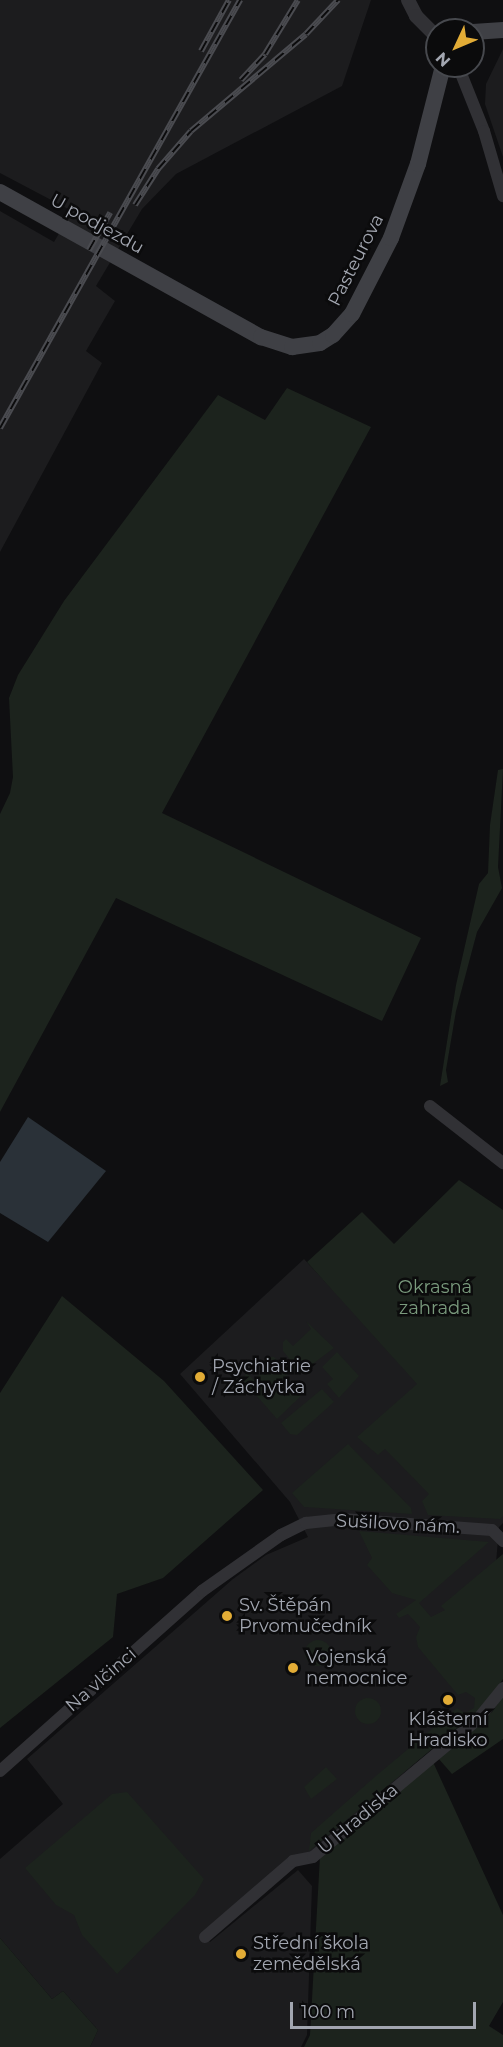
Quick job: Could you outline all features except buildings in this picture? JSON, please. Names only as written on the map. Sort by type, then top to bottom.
[{"type":"main road","points":[[485,31],[503,30]]},
{"type":"main road","name":"Pasteurova","points":[[176,290],[277,343],[306,346],[333,335],[352,314],[394,230],[418,164],[440,78]]},
{"type":"main road","name":"U podjezdu","points":[[0,192],[176,290]]},
{"type":"street","points":[[408,0],[416,16],[425,25]]},
{"type":"street","points":[[463,78],[484,131],[503,195]]},
{"type":"street","points":[[430,1106],[503,1163]]},
{"type":"street","name":"Sušilovo nám.","points":[[202,1591],[281,1535],[321,1520],[492,1530],[503,1541]]},
{"type":"street","name":"Na vlčinci","points":[[0,1771],[202,1591]]},
{"type":"street","name":"U Hradiska","points":[[205,1937],[293,1861],[313,1857],[478,1719],[503,1688]]},
{"type":"shaded area","points":[[0,0],[371,0],[342,86],[176,174],[142,209],[96,286],[115,301],[86,351],[102,363],[0,552],[0,211],[54,242],[72,211],[0,173]]},
{"type":"shaded area","points":[[503,49],[503,157],[485,104],[486,84]]},
{"type":"shaded area","points":[[28,1117],[106,1171],[48,1242],[0,1213],[0,1162]]},
{"type":"shaded area","name":"Vojenská nemocnice","points":[[304,1259],[503,1471],[503,1523],[499,1527],[485,1696],[476,1710],[313,1852],[205,1936],[210,1942],[298,1870],[312,1886],[307,2035],[301,2047],[90,2047],[98,2030],[63,1991],[52,1999],[0,1938],[0,1859],[63,1804],[27,1759],[233,1579],[266,1555],[308,1537],[290,1502],[180,1374]]},
{"type":"green space","points":[[287,388],[371,427],[162,813],[421,938],[382,1021],[116,898],[0,1112],[0,814],[10,793],[13,777],[9,698],[18,675],[64,601],[218,395],[265,420]]},
{"type":"green space","points":[[503,769],[498,867],[502,888],[477,932],[456,1011],[446,1070],[448,1082],[440,1086],[456,985],[479,884],[488,873],[490,825],[498,770]]},
{"type":"green space","name":"Okrasná zahrada","points":[[459,1180],[503,1210],[503,1516],[500,1519],[428,1515],[422,1501],[429,1494],[385,1449],[378,1455],[357,1437],[417,1384],[307,1262],[362,1212],[394,1244]]},
{"type":"green space","points":[[62,1296],[164,1381],[263,1490],[163,1578],[117,1594],[113,1637],[0,1728],[0,1393]]},
{"type":"green space","points":[[306,1321],[334,1348],[302,1372],[297,1366],[285,1377],[301,1396],[277,1419],[242,1379],[247,1373],[254,1380],[270,1365],[266,1357],[274,1357],[285,1367],[291,1361],[283,1351],[283,1342],[286,1339],[293,1346],[311,1329]]},
{"type":"green space","points":[[337,1352],[359,1376],[339,1398],[327,1384],[333,1379],[322,1367]]},
{"type":"green space","points":[[322,1389],[334,1402],[297,1435],[290,1434],[281,1423]]},
{"type":"green space","points":[[348,1444],[411,1508],[412,1514],[304,1507],[292,1493]]},
{"type":"green space","points":[[359,1531],[489,1542],[419,1603],[431,1617],[445,1610],[441,1606],[503,1554],[503,1679],[485,1705],[309,1851],[311,1833],[377,1775],[457,1708],[465,1713],[474,1708],[475,1698],[466,1692],[458,1695],[418,1647],[416,1637],[420,1627],[408,1614],[399,1618],[396,1614],[416,1600],[392,1593],[367,1565],[372,1558]]},
{"type":"green space","points":[[318,1640],[327,1644],[331,1653],[327,1662],[318,1666],[309,1662],[305,1653],[309,1644]]},
{"type":"green space","points":[[503,1696],[503,1739],[452,1774],[438,1758],[492,1712]]},
{"type":"green space","points":[[368,1698],[377,1702],[381,1711],[377,1720],[368,1724],[359,1720],[355,1711],[359,1702]]},
{"type":"green space","points":[[433,1762],[503,1915],[503,2002],[489,2026],[503,2035],[503,2047],[304,2047],[310,2035],[320,1856]]},
{"type":"green space","points":[[326,1767],[337,1779],[311,1799],[304,1787]]},
{"type":"green space","points":[[127,1792],[204,1879],[195,1895],[117,1974],[82,1935],[74,1915],[56,1905],[25,1868],[112,1794]]},
{"type":"green space","points":[[0,1938],[52,1999],[63,1991],[98,2030],[90,2047],[0,2047]]},
{"type":"railway","points":[[201,51],[229,0]]},
{"type":"railway","points":[[0,428],[240,0]]},
{"type":"railway","points":[[241,80],[265,54],[298,0]]},
{"type":"railway","points":[[135,205],[158,169],[191,131],[306,34],[338,0]]},
{"type":"railway","points":[[89,250],[110,213]]},
{"type":"place","name":"Psychiatrie / Záchytka","points":[[200,1377]]},
{"type":"place","name":"Sv. Štěpán Prvomučedník","points":[[227,1616]]},
{"type":"place","name":"Vojenská nemocnice","points":[[293,1668]]},
{"type":"place","name":"Klášterní Hradisko","points":[[448,1700]]},
{"type":"place","name":"Střední škola zemědělská","points":[[241,1954]]}]
